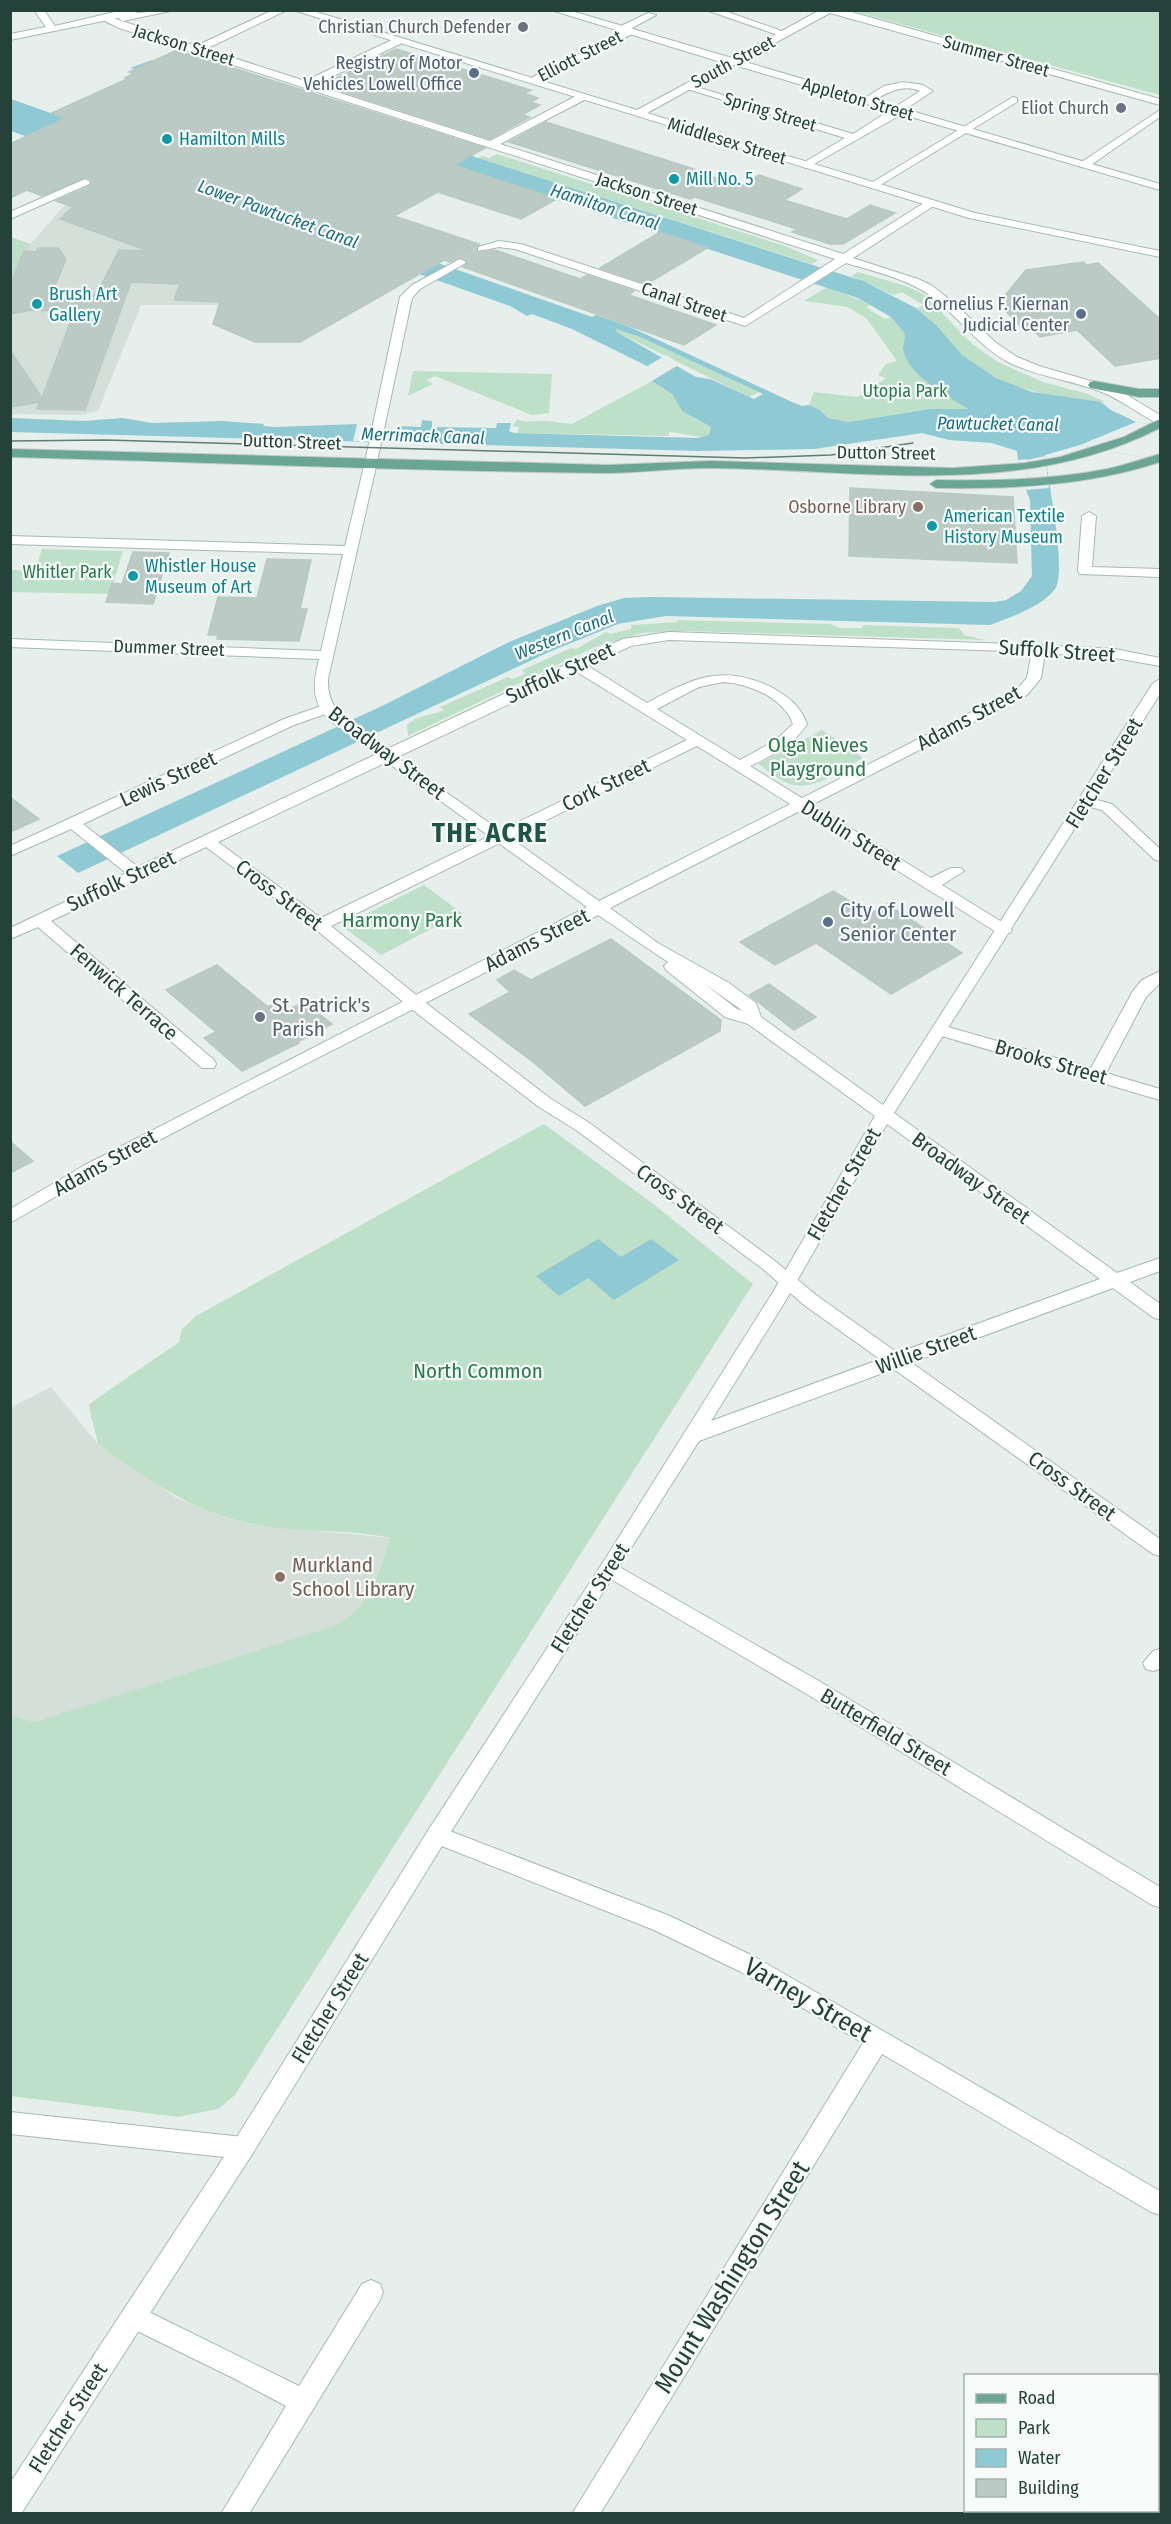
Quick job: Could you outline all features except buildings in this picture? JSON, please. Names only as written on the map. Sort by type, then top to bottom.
[{"type":"main road","points":[[1094,385],[1131,392],[1161,393]]},
{"type":"main road","name":"Dutton Street","points":[[10,453],[608,469],[668,465],[942,472],[1046,463],[1100,449],[1159,423]]},
{"type":"main road","name":"Dutton Street","points":[[608,469],[643,475],[944,484],[1048,480],[1113,470],[1158,459]]},
{"type":"street","points":[[39,10],[52,29]]},
{"type":"street","points":[[106,19],[135,10]]},
{"type":"street","points":[[10,37],[170,10]]},
{"type":"street","points":[[198,49],[282,10]]},
{"type":"street","name":"Middlesex Street","points":[[298,10],[931,203],[1014,226],[1161,254]]},
{"type":"street","name":"Appleton Street","points":[[556,10],[1161,187]]},
{"type":"street","points":[[711,10],[785,34]]},
{"type":"street","name":"South Street","points":[[638,114],[830,10]]},
{"type":"street","name":"Summer Street","points":[[830,10],[1161,102]]},
{"type":"street","name":"Elliott Street","points":[[530,81],[651,15]]},
{"type":"street","name":"Jackson Street","points":[[106,19],[907,278],[930,289],[991,345],[1020,363],[1049,374],[1094,385],[1125,398],[1159,423]]},
{"type":"street","points":[[308,84],[398,41]]},
{"type":"street","points":[[807,165],[855,138],[928,91],[909,84],[901,84],[865,101]]},
{"type":"street","name":"Spring Street","points":[[686,87],[855,138]]},
{"type":"street","points":[[492,144],[582,97]]},
{"type":"street","points":[[873,185],[1013,100]]},
{"type":"street","points":[[1084,165],[1161,113]]},
{"type":"street","points":[[10,216],[85,182]]},
{"type":"street","name":"Canal Street","points":[[482,249],[501,244],[517,246],[745,322],[931,203]]},
{"type":"street","points":[[370,462],[409,292],[458,263]]},
{"type":"street","name":"Broadway Street","points":[[370,462],[320,689],[321,701],[330,713],[652,946],[718,1004],[731,1013],[754,1020],[1161,1313]]},
{"type":"street","points":[[1089,516],[1085,571],[1161,573]]},
{"type":"street","points":[[10,540],[350,550]]},
{"type":"street","name":"Suffolk Street","points":[[10,934],[628,642],[669,636],[1038,648],[1109,653],[1161,662]]},
{"type":"street","name":"Dummer Street","points":[[10,643],[327,655]]},
{"type":"street","name":"Adams Street","points":[[10,1217],[89,1170],[1022,692],[1032,685],[1038,676],[1038,648]]},
{"type":"street","name":"Dublin Street","points":[[576,665],[1004,930]]},
{"type":"street","points":[[647,709],[667,696],[706,679],[729,677],[758,685],[790,705],[795,710],[800,724],[797,730],[788,739],[739,766]]},
{"type":"street","name":"Fletcher Street","points":[[10,2507],[243,2148],[436,1835],[609,1569],[788,1281],[884,1115],[941,1030],[1161,683]]},
{"type":"street","name":"Lewis Street","points":[[10,852],[289,722],[330,713]]},
{"type":"street","name":"Cork Street","points":[[320,925],[698,740]]},
{"type":"street","points":[[1086,802],[1107,807],[1161,857]]},
{"type":"street","points":[[72,823],[137,874]]},
{"type":"street","name":"Cross Street","points":[[207,841],[320,925],[545,1103],[582,1126],[770,1265],[810,1300],[1161,1549]]},
{"type":"street","points":[[931,885],[956,872]]},
{"type":"street","name":"Fenwick Terrace","points":[[40,920],[208,1064]]},
{"type":"street","points":[[1095,1075],[1139,995],[1148,984],[1161,976]]},
{"type":"street","name":"Brooks Street","points":[[941,1030],[1161,1094]]},
{"type":"street","name":"Willie Street","points":[[691,1436],[1161,1264]]},
{"type":"street","name":"Butterfield Street","points":[[609,1569],[1161,1898]]},
{"type":"street","name":"Varney Street","points":[[436,1835],[662,1923],[747,1964],[1161,2204]]},
{"type":"street","name":"Mount Washington Street","points":[[585,2514],[878,2040]]},
{"type":"street","points":[[10,2123],[243,2148]]},
{"type":"street","points":[[234,2514],[371,2292]]},
{"type":"street","points":[[134,2317],[242,2369],[303,2402]]},
{"type":"shaded area","points":[[93,160],[223,285],[218,305],[141,305],[98,411],[81,415],[11,414],[10,285],[24,251],[66,204],[109,184]]},
{"type":"shaded area","points":[[51,1387],[98,1444],[175,1497],[221,1516],[249,1524],[390,1538],[372,1590],[355,1615],[337,1625],[310,1635],[35,1722],[11,1715],[10,1408]]},
{"type":"green space","points":[[853,11],[1160,11],[1160,95],[1152,93]]},
{"type":"green space","points":[[497,154],[785,246],[818,260],[812,264],[478,158],[482,156],[489,158]]},
{"type":"green space","points":[[11,237],[31,244],[24,251],[11,285]]},
{"type":"green space","points":[[858,272],[906,286],[925,295],[972,344],[998,362],[1043,382],[1088,394],[1105,402],[1049,395],[1009,384],[985,372],[956,349],[917,309],[923,305],[902,292],[893,295],[851,276]]},
{"type":"green space","name":"Utopia Park","points":[[827,287],[870,304],[867,308],[885,319],[891,317],[905,334],[904,348],[914,368],[930,384],[968,409],[930,409],[849,422],[828,418],[820,410],[809,405],[814,392],[858,397],[886,378],[878,375],[886,364],[897,361],[867,319],[848,307],[804,301]]},
{"type":"green space","points":[[616,329],[640,337],[759,392],[749,397],[617,332]]},
{"type":"green space","points":[[413,371],[552,374],[549,413],[532,415],[435,376],[426,380],[433,384],[408,396]]},
{"type":"green space","points":[[652,381],[672,394],[682,411],[711,427],[709,435],[700,437],[669,432],[669,436],[517,433],[519,427],[513,426],[517,419],[572,424]]},
{"type":"green space","name":"Whitler Park","points":[[42,549],[123,551],[110,594],[11,592],[11,570],[35,571]]},
{"type":"green space","points":[[677,620],[830,624],[839,628],[862,628],[863,625],[955,628],[960,629],[964,635],[985,640],[685,631],[642,633],[595,647],[408,736],[407,725],[415,719],[444,710],[440,707],[508,677],[512,679],[525,674],[522,670],[571,648],[576,649],[606,632],[610,634],[631,629],[631,625],[677,622]]},
{"type":"green space","name":"Olga Nieves Playground","points":[[822,730],[863,758],[828,778],[799,786],[782,780],[758,764]]},
{"type":"green space","name":"Harmony Park","points":[[424,885],[462,913],[381,955],[342,926]]},
{"type":"green space","name":"North Common","points":[[544,1124],[652,1203],[753,1284],[235,2095],[218,2109],[178,2117],[11,2096],[10,1715],[35,1722],[337,1625],[359,1608],[366,1598],[377,1577],[390,1538],[248,1523],[227,1518],[188,1502],[151,1481],[98,1444],[89,1404],[179,1342],[182,1329],[196,1316]]},
{"type":"water","points":[[152,60],[472,156],[863,281],[916,308],[936,325],[962,355],[996,378],[1032,392],[1101,402],[1111,410],[1136,422],[1160,426],[1160,461],[1080,445],[1045,455],[1058,545],[1058,579],[1055,589],[1042,601],[998,622],[990,625],[666,616],[618,624],[549,652],[78,873],[57,856],[382,706],[509,642],[597,606],[624,598],[651,597],[995,602],[1006,600],[1021,591],[1032,576],[1030,500],[1026,490],[1027,459],[1018,460],[1017,451],[992,443],[949,440],[922,433],[814,449],[699,451],[11,432],[11,418],[84,421],[122,418],[152,423],[222,421],[275,427],[357,424],[421,427],[422,420],[432,421],[432,427],[496,428],[497,423],[511,423],[509,431],[514,433],[698,438],[709,435],[711,427],[682,411],[672,394],[652,381],[653,375],[647,366],[572,329],[532,314],[527,316],[510,306],[11,131],[11,99],[65,118],[338,228],[592,317],[596,315],[630,327],[792,402],[820,410],[828,418],[849,422],[930,409],[968,409],[920,376],[906,358],[903,348],[905,334],[891,317],[858,298],[148,66],[130,68]],"holes":[[[616,329],[640,337],[763,394],[754,399],[710,379],[696,377],[617,332]]]},
{"type":"water","points":[[598,1239],[621,1257],[651,1239],[679,1260],[614,1300],[588,1278],[559,1296],[536,1276]]},
{"type":"pier","points":[[666,355],[680,364],[652,381],[644,368]]},
{"type":"pier","points":[[1136,422],[1160,426],[1160,461],[1080,445]]},
{"type":"pier","points":[[357,424],[399,425],[395,442],[353,441]]},
{"type":"pier","points":[[1045,456],[1049,488],[1026,490],[1027,460]]},
{"type":"tunnel","points":[[460,262],[482,249]]},
{"type":"tram line","points":[[10,441],[106,440],[745,458],[831,455],[913,443]]},
{"type":"place","name":"Christian Church Defender","points":[[523,27]]},
{"type":"place","name":"Registry of Motor Vehicles Lowell Office","points":[[474,73]]},
{"type":"place","name":"Eliot Church","points":[[1121,108]]},
{"type":"place","name":"Hamilton Mills","points":[[167,139]]},
{"type":"place","name":"Mill No. 5","points":[[674,179]]},
{"type":"place","name":"Brush Art Gallery","points":[[37,304]]},
{"type":"place","name":"Cornelius F. Kiernan Judicial Center","points":[[1081,314]]},
{"type":"place","name":"Osborne Library","points":[[918,507]]},
{"type":"place","name":"American Textile History Museum","points":[[932,526]]},
{"type":"place","name":"Whistler House Museum of Art","points":[[133,576]]},
{"type":"place","name":"City of Lowell Senior Center","points":[[828,922]]},
{"type":"place","name":"St. Patrick's Parish","points":[[260,1017]]},
{"type":"place","name":"Murkland School Library","points":[[280,1577]]},
{"type":"district","name":"THE ACRE","points":[[490,833]]},
{"type":"water label","name":"Hamilton Canal","points":[[605,207]]},
{"type":"water label","name":"Lower Pawtucket Canal","points":[[278,214]]},
{"type":"water label","name":"Pawtucket Canal","points":[[998,424]]},
{"type":"water label","name":"Merrimack Canal","points":[[423,436]]},
{"type":"water label","name":"Western Canal","points":[[564,635]]}]
